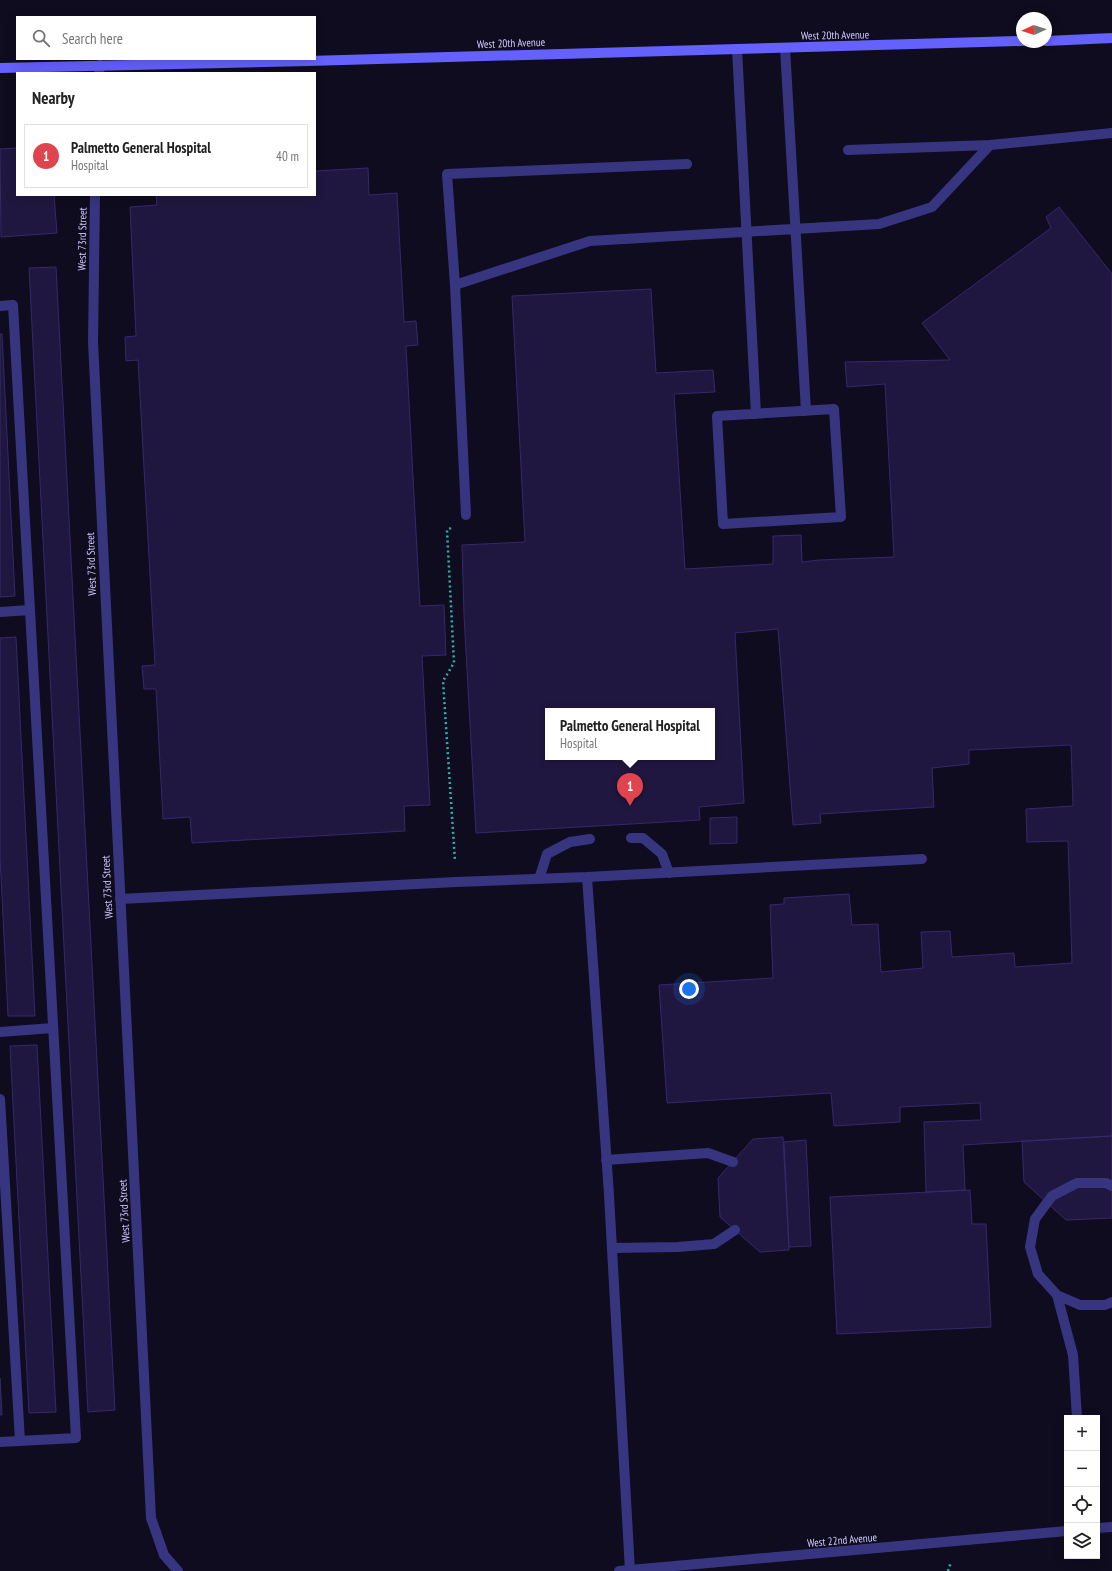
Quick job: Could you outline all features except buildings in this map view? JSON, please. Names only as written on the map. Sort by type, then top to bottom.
[{"type":"street","points":[[1052,41],[1112,38]]},
{"type":"street","name":"West 20th Avenue","points":[[0,68],[99,69],[239,63],[1016,41]]},
{"type":"street","points":[[737,48],[756,414]]},
{"type":"street","points":[[785,48],[806,411]]},
{"type":"street","points":[[848,150],[990,144],[1112,133]]},
{"type":"street","points":[[455,285],[590,241],[879,224],[932,207],[990,144]]},
{"type":"street","points":[[466,515],[455,285],[447,174],[687,164]]},
{"type":"street","name":"West 73rd Street","points":[[95,196],[93,342],[151,1518],[164,1555],[178,1571]]},
{"type":"street","points":[[0,306],[13,306],[76,1438],[0,1442]]},
{"type":"street","points":[[834,409],[841,517],[723,524],[717,416],[806,411],[834,409]]},
{"type":"street","points":[[0,612],[30,610]]},
{"type":"street","points":[[632,838],[643,838],[662,854],[669,874]]},
{"type":"street","points":[[539,879],[547,854],[570,842],[590,839]]},
{"type":"street","points":[[120,899],[456,882],[669,874],[922,859]]},
{"type":"street","points":[[587,877],[612,1248],[630,1571]]},
{"type":"street","points":[[0,1032],[53,1028]]},
{"type":"street","points":[[0,1099],[20,1441]]},
{"type":"street","points":[[606,1160],[708,1152],[733,1162]]},
{"type":"street","points":[[1112,1186],[1106,1183],[1078,1183],[1052,1196],[1035,1219],[1030,1247],[1038,1274],[1057,1295],[1080,1305],[1105,1305],[1112,1302]]},
{"type":"street","points":[[612,1248],[678,1247],[714,1244],[735,1230]]},
{"type":"street","points":[[1057,1295],[1073,1355],[1077,1415]]},
{"type":"street","points":[[1100,1528],[1112,1527]]},
{"type":"street","name":"West 22nd Avenue","points":[[619,1571],[1064,1531]]},
{"type":"path","points":[[456,882],[443,681],[454,663],[448,530],[466,515]]},
{"type":"place","name":"Palmetto General Hospital","points":[[630,806]]}]
